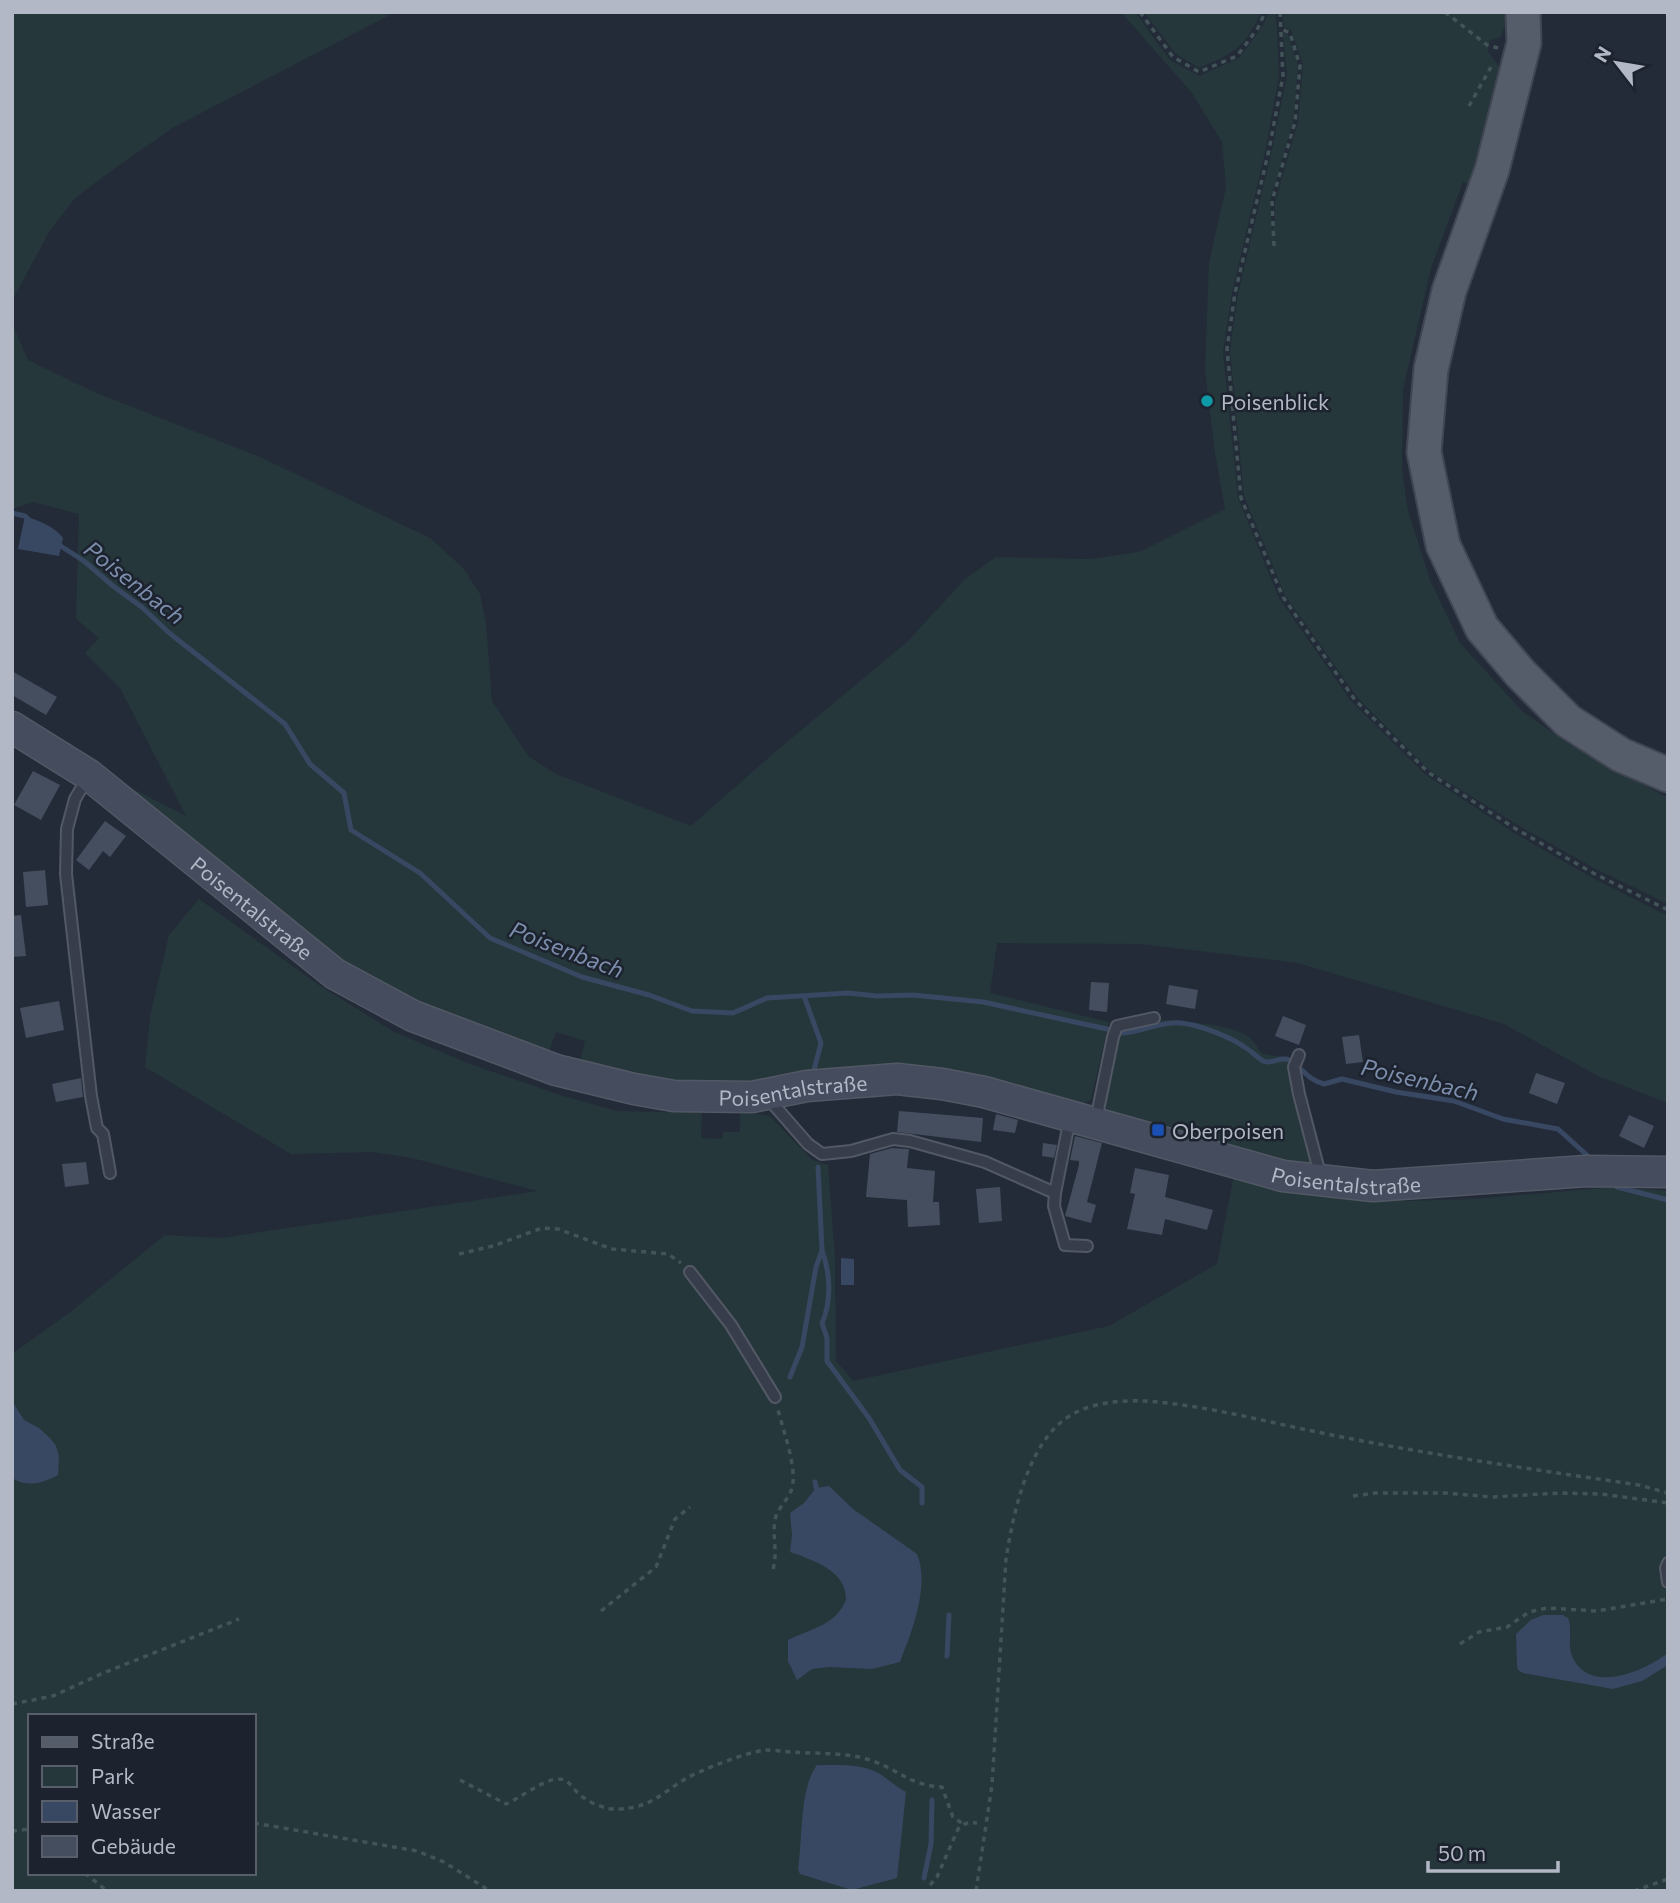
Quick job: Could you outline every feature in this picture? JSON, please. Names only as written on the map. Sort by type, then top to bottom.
[{"type":"main road","points":[[1523,12],[1524,43],[1492,170],[1449,291],[1431,369],[1424,452],[1443,545],[1482,628],[1521,674],[1568,721],[1621,755],[1668,775]]},
{"type":"main road","name":"Poisentalstraße","points":[[12,727],[89,775],[335,974],[413,1016],[556,1070],[674,1096],[752,1097],[807,1086],[897,1079],[942,1084],[984,1091],[1283,1176],[1373,1186],[1586,1171],[1668,1172]]},
{"type":"lane","points":[[89,775],[75,799],[67,828],[66,874],[91,1096],[97,1128],[103,1134],[110,1173]]},
{"type":"lane","points":[[1087,1246],[1065,1245],[1054,1206],[1055,1193],[1117,1026],[1154,1018]]},
{"type":"lane","points":[[1299,1055],[1294,1067],[1298,1094],[1322,1181]]},
{"type":"lane","points":[[766,1095],[808,1144],[822,1154],[851,1151],[893,1139],[985,1162],[1055,1193]]},
{"type":"lane","points":[[690,1272],[731,1325],[775,1397]]},
{"type":"lane","points":[[1668,1563],[1668,1582]]},
{"type":"path","points":[[1140,12],[1173,57],[1199,72],[1237,56],[1258,28],[1265,12]]},
{"type":"path","points":[[1280,12],[1283,76],[1235,293],[1227,349],[1241,498],[1283,597],[1355,700],[1429,774],[1516,829],[1593,873],[1668,910]]},
{"type":"path","points":[[1445,12],[1487,44],[1498,48],[1496,56]]},
{"type":"path","points":[[1274,246],[1272,201],[1295,122],[1300,66],[1290,33],[1281,29]]},
{"type":"path","points":[[1469,106],[1493,64]]},
{"type":"path","points":[[459,1254],[493,1246],[542,1228],[558,1229],[612,1249],[668,1254],[690,1272]]},
{"type":"path","points":[[773,1569],[777,1555],[775,1517],[791,1490],[794,1476],[775,1397]]},
{"type":"path","points":[[976,1891],[992,1785],[1006,1559],[1012,1522],[1020,1490],[1034,1461],[1057,1425],[1070,1416],[1102,1404],[1143,1401],[1230,1413],[1447,1456],[1639,1485],[1668,1493]]},
{"type":"path","points":[[1353,1496],[1375,1493],[1492,1497],[1560,1493],[1601,1494],[1668,1503]]},
{"type":"path","points":[[601,1611],[656,1567],[675,1519],[690,1507]]},
{"type":"path","points":[[1460,1644],[1479,1632],[1507,1627],[1530,1612],[1547,1608],[1597,1611],[1668,1599]]},
{"type":"path","points":[[12,1704],[53,1696],[239,1619]]},
{"type":"path","points":[[460,1780],[506,1804],[522,1798],[543,1783],[559,1779],[569,1782],[579,1794],[597,1805],[616,1810],[643,1806],[665,1795],[693,1775],[748,1754],[766,1750],[821,1754],[872,1760],[926,1786],[942,1787],[953,1817],[963,1824]]},
{"type":"path","points":[[256,1823],[417,1851],[444,1862],[490,1891]]},
{"type":"path","points":[[930,1885],[937,1877],[958,1829],[963,1824],[977,1823]]},
{"type":"path","points":[[87,1875],[107,1891]]},
{"type":"path","points":[[1634,1891],[1668,1879]]},
{"type":"green space","points":[[12,12],[386,12],[388,16],[174,127],[74,199],[49,232],[13,299],[12,308]]},
{"type":"green space","points":[[1121,12],[1135,12],[1170,60],[1199,76],[1239,58],[1261,29],[1269,12],[1276,12],[1279,75],[1266,148],[1232,293],[1223,352],[1238,498],[1279,598],[1351,701],[1426,775],[1514,833],[1591,877],[1668,916],[1668,1103],[1598,1076],[1504,1024],[1298,963],[1141,944],[997,943],[990,993],[1109,1022],[1091,1100],[1084,1103],[766,1083],[705,1087],[579,1065],[585,1041],[556,1032],[547,1057],[447,1020],[337,963],[126,791],[135,790],[186,816],[120,688],[85,653],[99,638],[76,619],[79,514],[33,502],[12,509],[12,323],[28,360],[94,392],[260,457],[430,538],[463,568],[480,594],[486,624],[492,701],[528,756],[556,774],[691,826],[907,642],[965,579],[996,557],[1090,559],[1139,552],[1225,509],[1205,370],[1209,263],[1226,187],[1222,142],[1192,93]]},
{"type":"green space","points":[[1144,12],[1261,12],[1249,34],[1237,48],[1199,68],[1176,54]]},
{"type":"green space","points":[[1282,12],[1509,12],[1500,37],[1490,40],[1488,52],[1501,69],[1491,119],[1470,185],[1463,182],[1431,268],[1403,389],[1402,471],[1408,511],[1430,580],[1460,643],[1522,711],[1572,746],[1668,798],[1668,904],[1594,868],[1430,771],[1357,697],[1285,595],[1244,496],[1230,350],[1238,294],[1287,75],[1283,32],[1288,35],[1298,65],[1293,121],[1270,201],[1272,230],[1275,225],[1275,202],[1298,122],[1303,64],[1291,30],[1284,27]]},
{"type":"green space","points":[[199,899],[319,985],[394,1032],[470,1064],[560,1095],[617,1111],[702,1113],[701,1138],[722,1139],[723,1132],[740,1132],[740,1111],[770,1116],[812,1160],[828,1165],[835,1258],[836,1361],[853,1381],[1109,1326],[1217,1264],[1233,1179],[1335,1195],[1406,1201],[1473,1199],[1617,1187],[1668,1191],[1668,1891],[12,1891],[12,1354],[69,1313],[165,1235],[221,1238],[538,1191],[412,1158],[372,1152],[291,1154],[145,1067],[150,1017],[169,935]]},
{"type":"green space","points":[[1156,1020],[1231,1029],[1249,1037],[1263,1054],[1291,1058],[1289,1073],[1312,1158],[1311,1165],[1308,1168],[1173,1136],[1157,1124],[1150,1122],[1149,1125],[1113,1113],[1104,1106],[1117,1035],[1123,1035],[1124,1027]]},
{"type":"water","points":[[25,516],[51,527],[63,538],[59,556],[18,549]]},
{"type":"water","points":[[841,1258],[854,1259],[854,1285],[841,1285]]},
{"type":"water","points":[[12,1401],[24,1420],[39,1428],[56,1446],[59,1456],[58,1475],[35,1483],[24,1483],[12,1478]]},
{"type":"water","points":[[829,1486],[853,1509],[917,1554],[922,1580],[918,1608],[900,1662],[872,1669],[812,1669],[797,1680],[788,1661],[788,1640],[829,1621],[846,1600],[845,1590],[835,1574],[818,1563],[790,1552],[790,1513],[804,1503],[816,1488]]},
{"type":"water","points":[[1543,1615],[1563,1615],[1568,1618],[1572,1656],[1580,1668],[1591,1675],[1603,1677],[1631,1673],[1668,1653],[1668,1665],[1642,1681],[1613,1689],[1523,1673],[1518,1670],[1517,1665],[1516,1634],[1531,1620]]},
{"type":"water","points":[[817,1765],[869,1769],[906,1792],[897,1878],[852,1890],[800,1874],[798,1869],[804,1801],[811,1775]]},
{"type":"building","points":[[12,671],[57,697],[46,715],[12,695]]},
{"type":"building","points":[[33,771],[60,785],[41,820],[14,805]]},
{"type":"building","points":[[105,821],[126,836],[110,857],[103,851],[89,870],[76,860]]},
{"type":"building","points":[[45,870],[48,905],[26,907],[23,872]]},
{"type":"building","points":[[21,915],[26,956],[12,957],[12,916]]},
{"type":"building","points":[[1091,982],[1109,983],[1107,1012],[1089,1010]]},
{"type":"building","points":[[1169,985],[1198,990],[1195,1009],[1166,1004]]},
{"type":"building","points":[[59,1001],[64,1030],[26,1038],[20,1008]]},
{"type":"building","points":[[1283,1016],[1306,1025],[1299,1045],[1275,1036]]},
{"type":"building","points":[[1359,1035],[1363,1062],[1346,1064],[1342,1037]]},
{"type":"building","points":[[1536,1073],[1565,1083],[1557,1104],[1529,1093]]},
{"type":"building","points":[[81,1078],[83,1097],[56,1102],[52,1084]]},
{"type":"building","points":[[899,1111],[983,1118],[981,1142],[897,1132]]},
{"type":"building","points":[[996,1114],[1018,1120],[1015,1133],[993,1130]]},
{"type":"building","points":[[1629,1115],[1654,1126],[1644,1148],[1619,1136]]},
{"type":"building","points":[[1075,1136],[1102,1143],[1087,1202],[1096,1205],[1091,1223],[1065,1216],[1079,1165],[1079,1161],[1070,1160]]},
{"type":"building","points":[[1043,1143],[1057,1145],[1054,1158],[1042,1156]]},
{"type":"building","points":[[892,1148],[909,1149],[907,1168],[935,1171],[933,1202],[939,1202],[940,1225],[908,1227],[907,1200],[866,1197],[870,1154]]},
{"type":"building","points":[[86,1162],[89,1184],[65,1187],[62,1164]]},
{"type":"building","points":[[1135,1168],[1169,1175],[1165,1197],[1213,1210],[1207,1230],[1165,1219],[1162,1235],[1127,1229],[1135,1194],[1130,1193]]},
{"type":"building","points":[[1000,1187],[1002,1221],[979,1223],[976,1189]]},
{"type":"waterway","name":"Poisenbach","points":[[12,513],[25,516],[30,521]]},
{"type":"waterway","name":"Poisenbach","points":[[56,543],[84,561],[143,608],[168,632],[285,724],[310,764],[344,793],[351,830],[420,873],[490,938],[582,977],[649,995],[692,1011],[733,1013],[767,998],[848,993],[877,996],[913,995],[983,1002],[1107,1029]]},
{"type":"waterway","points":[[804,996],[821,1043],[814,1070]]},
{"type":"waterway","name":"Poisenbach","points":[[1123,1033],[1174,1023],[1197,1026],[1232,1040],[1263,1061],[1289,1060],[1324,1084],[1342,1079],[1396,1092],[1454,1101],[1503,1119],[1558,1129],[1589,1157]]},
{"type":"waterway","points":[[790,1377],[802,1347],[816,1267],[822,1250],[818,1167]]},
{"type":"waterway","name":"Poisenbach","points":[[1617,1187],[1668,1200]]},
{"type":"waterway","points":[[822,1250],[829,1286],[822,1323],[827,1338],[827,1361],[869,1418],[900,1470],[922,1487],[922,1503]]},
{"type":"waterway","points":[[815,1482],[816,1488]]},
{"type":"waterway","points":[[947,1656],[949,1615]]},
{"type":"waterway","points":[[924,1878],[931,1844],[932,1800]]},
{"type":"place","name":"Poisenblick","points":[[1207,401]]},
{"type":"place","name":"Oberpoisen","points":[[1158,1130]]}]
